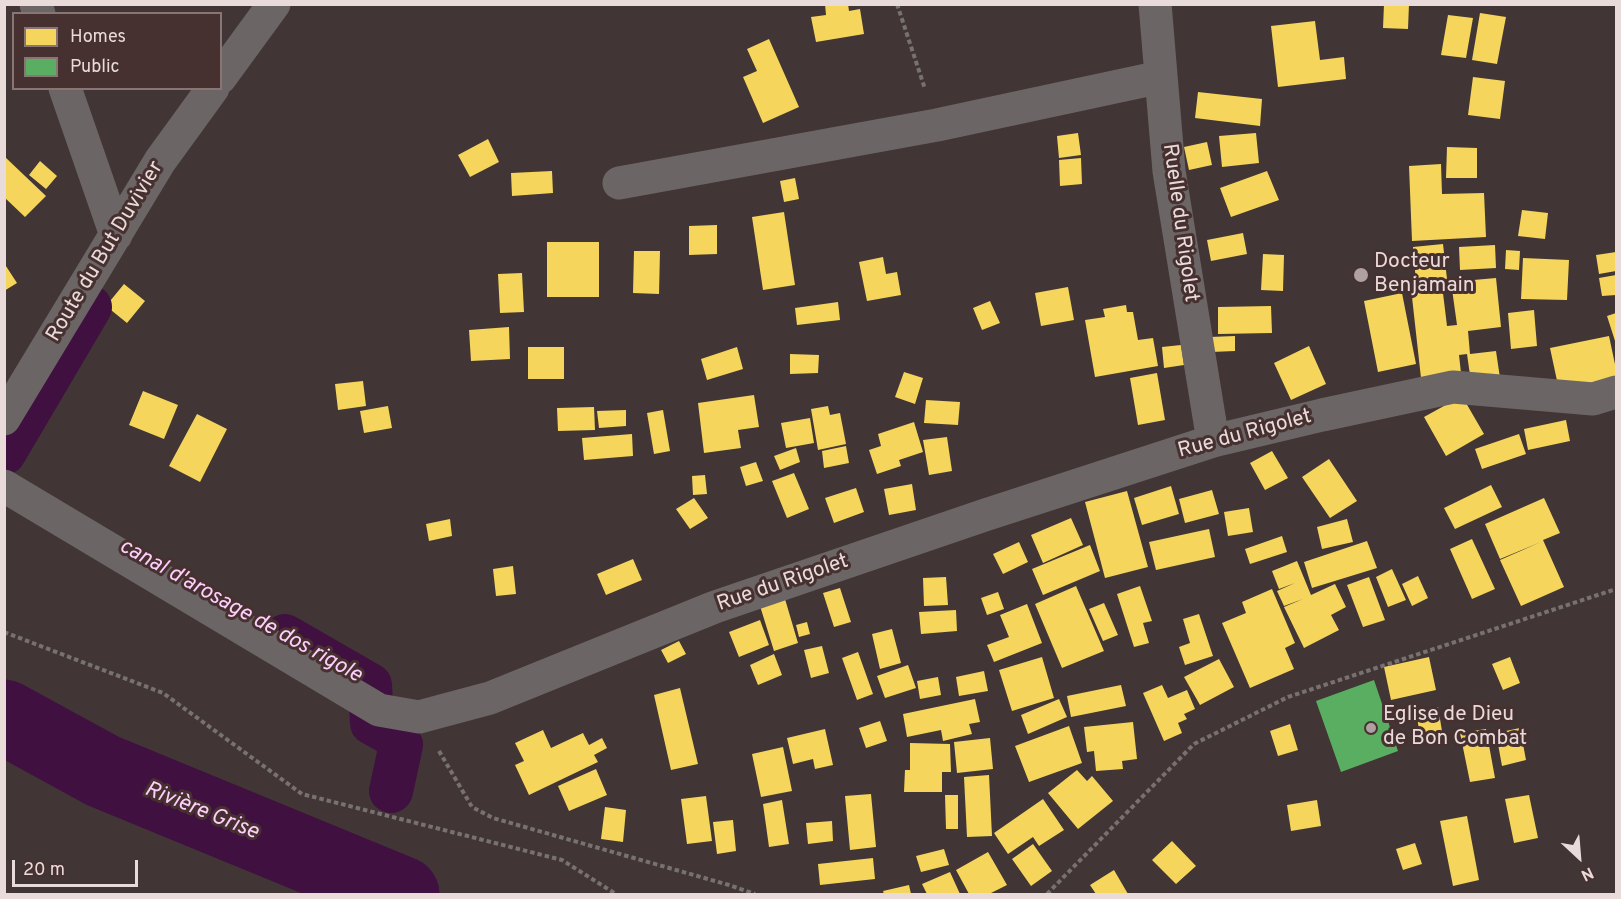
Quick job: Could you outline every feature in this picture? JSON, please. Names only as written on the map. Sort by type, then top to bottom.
[{"type":"street","points":[[222,75],[274,4]]},
{"type":"street","name":"Ruelle du Rigolet","points":[[1155,4],[1169,171],[1213,441]]},
{"type":"street","points":[[619,183],[937,125],[1161,77]]},
{"type":"street","points":[[66,90],[116,235]]},
{"type":"street","name":"Route du But Duvivier","points":[[4,418],[160,161],[212,90]]},
{"type":"street","name":"Rue du Rigolet","points":[[4,486],[379,710],[419,717],[490,698],[714,607],[1213,441],[1453,387],[1593,399],[1617,393]]},
{"type":"path","points":[[897,4],[937,125]]},
{"type":"path","points":[[1047,894],[1194,744],[1288,697],[1617,590]]},
{"type":"path","points":[[4,632],[163,693],[302,794],[562,860],[616,894]]},
{"type":"path","points":[[419,717],[472,807],[493,818],[755,894]]},
{"type":"building: Homes","points":[[825,4],[848,4],[849,11],[860,9],[864,34],[816,42],[811,17],[826,15]]},
{"type":"building: Homes","points":[[1384,4],[1409,4],[1408,29],[1383,28]]},
{"type":"building: Homes","points":[[1480,13],[1506,17],[1497,64],[1472,60]]},
{"type":"building: Homes","points":[[1448,15],[1473,18],[1466,58],[1441,55]]},
{"type":"building: Homes","points":[[1315,21],[1320,60],[1344,57],[1346,79],[1278,87],[1271,26]]},
{"type":"building: Homes","points":[[769,39],[799,107],[763,123],[743,77],[757,71],[747,49]]},
{"type":"building: Homes","points":[[1473,77],[1505,81],[1500,119],[1468,115]]},
{"type":"building: Homes","points":[[1198,92],[1262,99],[1260,126],[1195,118]]},
{"type":"building: Homes","points":[[1078,133],[1081,155],[1059,158],[1057,136]]},
{"type":"building: Homes","points":[[1256,133],[1259,163],[1222,167],[1219,136]]},
{"type":"building: Homes","points":[[488,139],[499,162],[470,177],[458,155]]},
{"type":"building: Homes","points":[[1207,142],[1212,165],[1189,170],[1184,147]]},
{"type":"building: Homes","points":[[1447,147],[1477,148],[1477,178],[1446,178]]},
{"type":"building: Homes","points":[[4,156],[46,196],[25,217],[4,197]]},
{"type":"building: Homes","points":[[1081,158],[1082,184],[1060,186],[1059,160]]},
{"type":"building: Homes","points":[[40,161],[57,176],[46,189],[29,175]]},
{"type":"building: Homes","points":[[1441,164],[1442,194],[1484,193],[1486,237],[1412,241],[1409,166]]},
{"type":"building: Homes","points":[[552,171],[553,193],[512,196],[511,173]]},
{"type":"building: Homes","points":[[1267,171],[1279,200],[1231,217],[1220,188]]},
{"type":"building: Homes","points":[[795,178],[799,199],[784,202],[780,181]]},
{"type":"building: Homes","points":[[1522,210],[1548,213],[1545,239],[1518,236]]},
{"type":"building: Homes","points":[[784,212],[795,285],[763,290],[752,217]]},
{"type":"building: Homes","points":[[717,225],[717,254],[689,255],[689,226]]},
{"type":"building: Homes","points":[[1243,233],[1247,254],[1211,261],[1207,240]]},
{"type":"building: Homes","points":[[547,242],[599,242],[599,297],[547,297]]},
{"type":"building: Homes","points":[[1443,244],[1447,279],[1416,282],[1413,247]]},
{"type":"building: Homes","points":[[1495,245],[1496,268],[1460,270],[1459,247]]},
{"type":"building: Homes","points":[[1506,250],[1520,251],[1519,270],[1505,269]]},
{"type":"building: Homes","points":[[634,251],[660,251],[659,294],[633,293]]},
{"type":"building: Homes","points":[[1616,252],[1616,271],[1599,274],[1596,255]]},
{"type":"building: Homes","points":[[1263,254],[1284,255],[1283,291],[1261,290]]},
{"type":"building: Homes","points":[[883,257],[886,274],[897,272],[901,295],[867,301],[859,262]]},
{"type":"building: Homes","points":[[1523,258],[1569,260],[1567,300],[1521,299]]},
{"type":"building: Homes","points":[[4,263],[17,283],[4,291]]},
{"type":"building: Homes","points":[[522,273],[524,312],[500,313],[498,274]]},
{"type":"building: Homes","points":[[1616,275],[1616,295],[1602,296],[1599,278]]},
{"type":"building: Homes","points":[[1496,278],[1501,327],[1468,331],[1470,354],[1496,351],[1500,378],[1471,382],[1467,354],[1459,355],[1461,373],[1421,378],[1411,288],[1442,285],[1447,326],[1457,325],[1451,282]]},
{"type":"building: Homes","points":[[124,284],[145,301],[127,323],[106,306]]},
{"type":"building: Homes","points":[[1068,287],[1074,320],[1041,326],[1035,293]]},
{"type":"building: Homes","points":[[1402,293],[1416,364],[1378,372],[1364,301]]},
{"type":"building: Homes","points":[[990,301],[1000,323],[982,330],[973,308]]},
{"type":"building: Homes","points":[[838,302],[840,320],[797,325],[795,308]]},
{"type":"building: Homes","points":[[1126,305],[1127,312],[1133,312],[1138,340],[1153,338],[1158,366],[1095,377],[1085,320],[1105,317],[1103,309]]},
{"type":"building: Homes","points":[[1271,306],[1272,333],[1218,334],[1218,307]]},
{"type":"building: Homes","points":[[1534,310],[1537,346],[1511,349],[1508,313]]},
{"type":"building: Homes","points":[[1616,313],[1616,344],[1607,316]]},
{"type":"building: Homes","points":[[509,327],[510,359],[471,361],[469,330]]},
{"type":"building: Homes","points":[[1235,336],[1235,351],[1211,352],[1210,337]]},
{"type":"building: Homes","points":[[1609,336],[1616,377],[1559,390],[1550,348]]},
{"type":"building: Homes","points":[[1181,345],[1184,365],[1164,368],[1162,347]]},
{"type":"building: Homes","points":[[1309,346],[1326,384],[1291,400],[1274,363]]},
{"type":"building: Homes","points":[[528,347],[564,347],[564,379],[528,379]]},
{"type":"building: Homes","points":[[737,347],[743,369],[707,380],[701,359]]},
{"type":"building: Homes","points":[[790,354],[819,355],[818,373],[790,374]]},
{"type":"building: Homes","points":[[904,372],[923,378],[915,404],[895,397]]},
{"type":"building: Homes","points":[[1157,373],[1165,420],[1138,425],[1130,378]]},
{"type":"building: Homes","points":[[363,381],[366,406],[338,410],[335,384]]},
{"type":"building: Homes","points":[[143,391],[178,405],[164,439],[129,425]]},
{"type":"building: Homes","points":[[754,395],[759,427],[738,430],[741,448],[704,453],[698,403]]},
{"type":"building: Homes","points":[[1462,396],[1484,434],[1446,456],[1424,417]]},
{"type":"building: Homes","points":[[926,400],[960,402],[958,425],[924,423]]},
{"type":"building: Homes","points":[[388,406],[392,428],[364,433],[360,411]]},
{"type":"building: Homes","points":[[828,406],[830,415],[840,413],[846,444],[818,450],[811,409]]},
{"type":"building: Homes","points":[[594,407],[595,430],[558,431],[557,408]]},
{"type":"building: Homes","points":[[626,410],[626,426],[599,428],[597,411]]},
{"type":"building: Homes","points":[[663,410],[670,451],[654,454],[647,413]]},
{"type":"building: Homes","points":[[197,414],[227,429],[200,482],[169,466]]},
{"type":"building: Homes","points":[[810,418],[814,443],[786,448],[781,423]]},
{"type":"building: Homes","points":[[1566,420],[1570,441],[1528,450],[1524,429]]},
{"type":"building: Homes","points":[[914,422],[923,452],[899,460],[901,466],[877,474],[869,450],[881,446],[878,434]]},
{"type":"building: Homes","points":[[632,434],[633,456],[584,460],[582,438]]},
{"type":"building: Homes","points":[[1519,434],[1526,454],[1482,469],[1475,449]]},
{"type":"building: Homes","points":[[947,437],[952,471],[929,475],[923,440]]},
{"type":"building: Homes","points":[[846,446],[849,463],[824,468],[822,451]]},
{"type":"building: Homes","points":[[796,448],[800,462],[780,470],[774,456]]},
{"type":"building: Homes","points":[[1272,451],[1288,478],[1265,490],[1250,463]]},
{"type":"building: Homes","points":[[1329,459],[1357,501],[1330,518],[1302,477]]},
{"type":"building: Homes","points":[[756,462],[763,481],[746,486],[740,467]]},
{"type":"building: Homes","points":[[794,473],[809,509],[787,518],[772,481]]},
{"type":"building: Homes","points":[[705,475],[707,494],[693,495],[692,476]]},
{"type":"building: Homes","points":[[912,484],[916,510],[889,515],[884,489]]},
{"type":"building: Homes","points":[[1491,485],[1502,507],[1455,529],[1444,508]]},
{"type":"building: Homes","points":[[1171,486],[1179,514],[1142,525],[1134,498]]},
{"type":"building: Homes","points":[[856,488],[864,512],[834,523],[825,498]]},
{"type":"building: Homes","points":[[1212,490],[1219,514],[1185,523],[1179,499]]},
{"type":"building: Homes","points":[[1127,491],[1148,567],[1105,578],[1085,502]]},
{"type":"building: Homes","points":[[694,498],[708,518],[690,529],[676,509]]},
{"type":"building: Homes","points":[[1544,498],[1560,533],[1543,540],[1564,587],[1521,606],[1500,560],[1541,542],[1500,559],[1485,524]]},
{"type":"building: Homes","points":[[1249,508],[1253,532],[1228,536],[1224,512]]},
{"type":"building: Homes","points":[[1071,518],[1083,545],[1043,563],[1031,535]]},
{"type":"building: Homes","points":[[450,519],[452,536],[429,541],[426,524]]},
{"type":"building: Homes","points":[[1347,519],[1353,542],[1322,549],[1317,527]]},
{"type":"building: Homes","points":[[1209,529],[1215,557],[1156,570],[1149,542]]},
{"type":"building: Homes","points":[[1282,536],[1287,552],[1250,564],[1245,549]]},
{"type":"building: Homes","points":[[1472,539],[1495,589],[1472,599],[1450,549]]},
{"type":"building: Homes","points":[[1367,541],[1377,568],[1312,588],[1304,562]]},
{"type":"building: Homes","points":[[1019,542],[1028,562],[1003,574],[993,554]]},
{"type":"building: Homes","points":[[1090,545],[1100,571],[1043,595],[1032,569]]},
{"type":"building: Homes","points":[[633,559],[642,580],[606,595],[597,574]]},
{"type":"building: Homes","points":[[1297,561],[1311,595],[1335,584],[1346,607],[1331,615],[1339,630],[1304,648],[1284,607],[1303,599],[1284,606],[1277,591],[1295,583],[1279,589],[1272,571]]},
{"type":"building: Homes","points":[[513,566],[516,594],[496,596],[493,569]]},
{"type":"building: Homes","points":[[1392,569],[1406,600],[1388,607],[1376,577]]},
{"type":"building: Homes","points":[[1418,576],[1428,598],[1412,606],[1402,584]]},
{"type":"building: Homes","points":[[946,577],[948,605],[924,606],[923,578]]},
{"type":"building: Homes","points":[[1369,577],[1385,620],[1363,627],[1347,585]]},
{"type":"building: Homes","points":[[1076,586],[1104,651],[1062,668],[1035,604]]},
{"type":"building: Homes","points":[[1140,586],[1152,621],[1143,623],[1149,643],[1134,647],[1117,594]]},
{"type":"building: Homes","points":[[840,588],[851,622],[834,627],[823,593]]},
{"type":"building: Homes","points":[[1272,589],[1295,643],[1285,648],[1294,669],[1250,688],[1222,623],[1246,613],[1242,602]]},
{"type":"building: Homes","points":[[998,592],[1004,609],[987,615],[981,598]]},
{"type":"building: Homes","points":[[785,599],[798,643],[774,651],[760,606]]},
{"type":"building: Homes","points":[[1104,603],[1118,635],[1103,641],[1089,609]]},
{"type":"building: Homes","points":[[1027,604],[1042,643],[994,662],[987,645],[1009,637],[1000,615]]},
{"type":"building: Homes","points":[[956,610],[957,631],[921,634],[919,612]]},
{"type":"building: Homes","points":[[1199,614],[1213,656],[1185,665],[1179,647],[1190,643],[1183,619]]},
{"type":"building: Homes","points":[[760,620],[769,645],[739,657],[729,632]]},
{"type":"building: Homes","points":[[807,622],[810,634],[799,637],[796,625]]},
{"type":"building: Homes","points":[[892,629],[901,663],[880,669],[872,634]]},
{"type":"building: Homes","points":[[679,641],[686,654],[668,663],[661,650]]},
{"type":"building: Homes","points":[[822,646],[829,673],[811,678],[804,650]]},
{"type":"building: Homes","points":[[858,652],[873,694],[857,700],[842,658]]},
{"type":"building: Homes","points":[[774,654],[782,675],[758,685],[750,665]]},
{"type":"building: Homes","points":[[1042,657],[1054,698],[1012,711],[999,670]]},
{"type":"building: Homes","points":[[1429,657],[1436,690],[1391,700],[1384,667]]},
{"type":"building: Homes","points":[[1510,657],[1520,683],[1503,690],[1492,664]]},
{"type":"building: Homes","points":[[1219,659],[1234,687],[1200,705],[1184,677]]},
{"type":"building: Homes","points":[[908,665],[916,688],[885,698],[877,676]]},
{"type":"building: Homes","points":[[984,671],[988,691],[959,696],[956,677]]},
{"type":"building: Homes","points":[[938,677],[941,695],[920,699],[917,681]]},
{"type":"building: Homes","points":[[1121,685],[1126,706],[1071,717],[1067,696]]},
{"type":"building: Homes","points":[[1162,685],[1168,698],[1187,690],[1195,709],[1184,714],[1187,719],[1178,723],[1182,733],[1164,741],[1143,693]]},
{"type":"building: Homes","points":[[680,688],[698,764],[671,770],[654,695]]},
{"type":"building: Homes","points":[[975,699],[980,722],[969,724],[972,734],[943,741],[941,730],[907,737],[903,714]]},
{"type":"building: Homes","points":[[1059,699],[1067,717],[1028,734],[1021,715]]},
{"type":"building: Homes","points":[[1438,707],[1442,731],[1420,736],[1416,711]]},
{"type":"building: Homes","points":[[880,721],[887,741],[866,748],[859,728]]},
{"type":"building: Homes","points":[[1133,722],[1137,759],[1122,761],[1123,769],[1096,771],[1094,751],[1087,752],[1084,727]]},
{"type":"building: Homes","points":[[1290,724],[1298,750],[1278,756],[1270,731]]},
{"type":"building: Homes","points":[[1069,726],[1082,763],[1029,782],[1015,746]]},
{"type":"building: Homes","points":[[1520,728],[1526,760],[1502,766],[1496,733]]},
{"type":"building: Homes","points":[[825,729],[833,765],[815,769],[813,759],[793,764],[787,738]]},
{"type":"building: Homes","points":[[1486,729],[1495,778],[1470,782],[1460,733]]},
{"type":"building: Homes","points":[[543,730],[551,748],[583,733],[589,745],[602,738],[607,748],[594,755],[598,762],[529,795],[515,765],[524,761],[515,743]]},
{"type":"building: Homes","points":[[990,738],[993,769],[957,773],[954,742]]},
{"type":"building: Homes","points":[[910,743],[950,744],[951,772],[942,772],[942,792],[904,792],[905,770],[910,770]]},
{"type":"building: Homes","points":[[783,747],[792,791],[761,797],[752,754]]},
{"type":"building: Homes","points":[[596,769],[607,795],[569,811],[558,786]]},
{"type":"building: Homes","points":[[1077,770],[1087,781],[1092,776],[1113,801],[1078,829],[1048,793]]},
{"type":"building: Homes","points":[[989,775],[992,836],[967,837],[964,777]]},
{"type":"building: Homes","points":[[871,794],[876,847],[850,850],[845,796]]},
{"type":"building: Homes","points":[[945,795],[958,795],[958,829],[946,829]]},
{"type":"building: Homes","points":[[1529,795],[1538,838],[1514,843],[1505,799]]},
{"type":"building: Homes","points":[[706,796],[712,841],[687,844],[681,799]]},
{"type":"building: Homes","points":[[1043,799],[1064,830],[1039,846],[1033,837],[1008,854],[994,833]]},
{"type":"building: Homes","points":[[782,800],[789,844],[769,847],[763,804]]},
{"type":"building: Homes","points":[[1317,800],[1321,826],[1291,831],[1287,805]]},
{"type":"building: Homes","points":[[605,807],[626,810],[623,842],[601,839]]},
{"type":"building: Homes","points":[[1467,816],[1479,880],[1453,886],[1440,821]]},
{"type":"building: Homes","points":[[733,820],[736,851],[717,854],[713,822]]},
{"type":"building: Homes","points":[[832,821],[833,841],[808,844],[806,823]]},
{"type":"building: Homes","points":[[1172,841],[1196,866],[1176,884],[1152,860]]},
{"type":"building: Homes","points":[[1415,843],[1422,864],[1403,870],[1396,849]]},
{"type":"building: Homes","points":[[1033,844],[1052,871],[1031,886],[1012,859]]},
{"type":"building: Homes","points":[[944,849],[949,865],[921,872],[916,856]]},
{"type":"building: Homes","points":[[988,852],[1007,885],[989,894],[969,894],[956,870]]},
{"type":"building: Homes","points":[[873,858],[875,879],[820,885],[818,864]]},
{"type":"building: Homes","points":[[1114,870],[1128,894],[1096,894],[1090,885]]},
{"type":"building: Homes","points":[[950,872],[960,894],[927,894],[922,884]]},
{"type":"building: Homes","points":[[909,885],[911,894],[884,894],[883,891]]},
{"type":"building: Public","points":[[1374,680],[1398,751],[1341,772],[1316,701]]},
{"type":"waterway","name":"canal d'arosage de dos rigole","points":[[4,453],[90,307]]},
{"type":"waterway","name":"canal d'arosage de dos rigole","points":[[285,636],[370,685],[372,723],[390,733],[401,745],[391,791]]},
{"type":"waterway","name":"Rivière Grise","points":[[4,717],[103,771],[402,894]]},
{"type":"place","name":"Docteur Benjamain","points":[[1361,275]]},
{"type":"place","name":"Eglise de Dieu de Bon Combat","points":[[1371,728]]}]
